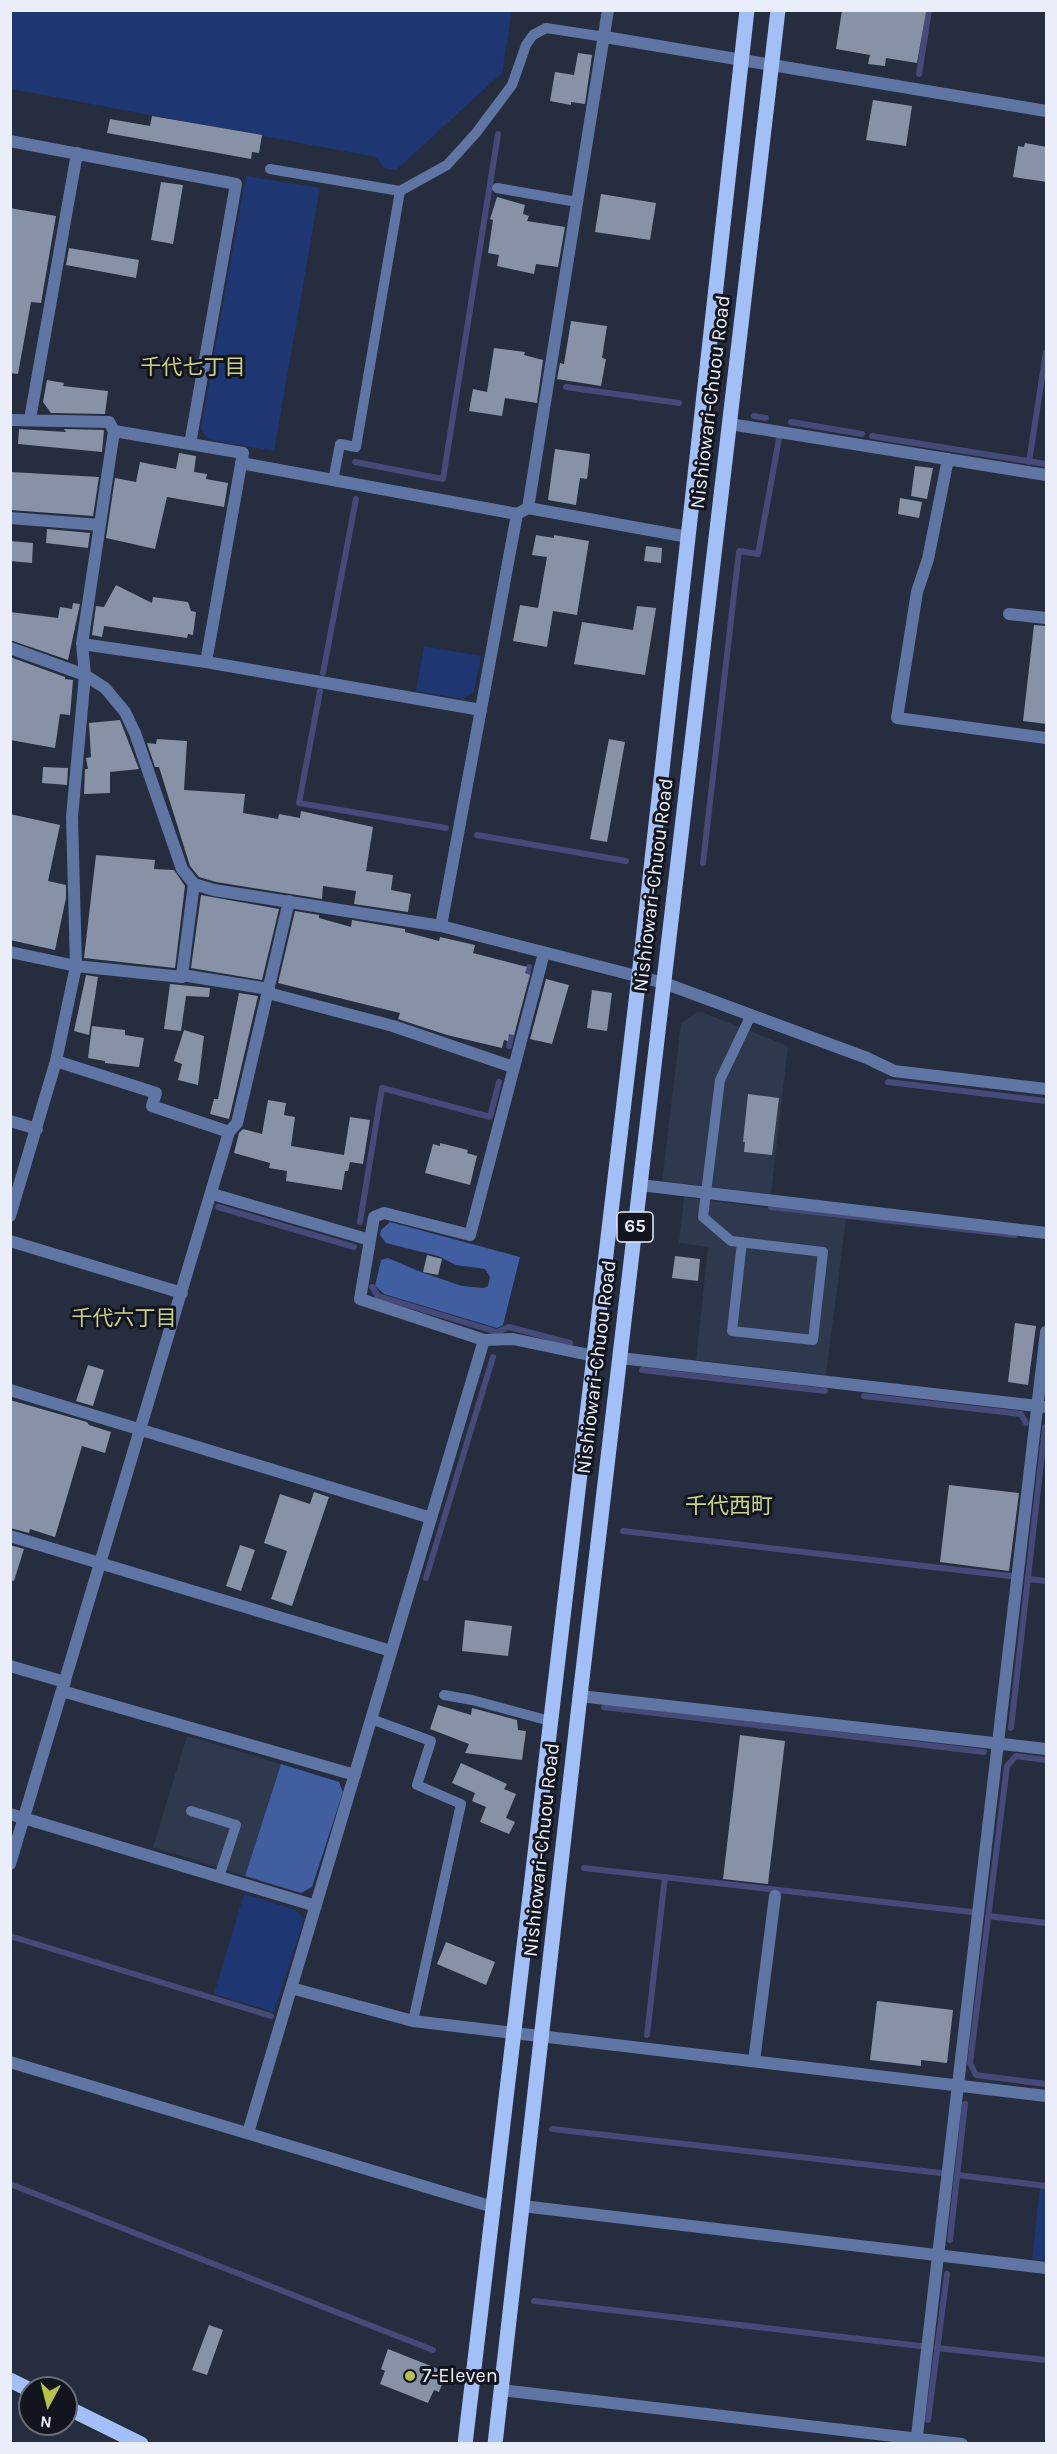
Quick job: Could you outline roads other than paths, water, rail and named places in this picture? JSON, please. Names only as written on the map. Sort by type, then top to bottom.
[{"type":"main road","name":"Nishiowari-Chuou Road","points":[[465,2444],[639,976],[747,10]]},
{"type":"main road","name":"Nishiowari-Chuou Road","points":[[495,2444],[580,1696],[778,10]]},
{"type":"main road","points":[[78,2413],[141,2444]]},
{"type":"street","points":[[441,926],[481,710],[523,511],[578,202],[608,10]]},
{"type":"street","points":[[604,37],[1047,111]]},
{"type":"street","points":[[10,141],[236,184],[189,444]]},
{"type":"street","points":[[30,419],[77,153]]},
{"type":"street","points":[[10,420],[109,422],[114,431],[82,644],[85,675],[72,817],[76,966],[56,1061],[10,1216]]},
{"type":"street","points":[[730,424],[1047,475]]},
{"type":"street","points":[[114,431],[243,453],[206,662]]},
{"type":"street","points":[[948,459],[928,559],[917,592],[897,718],[1047,738]]},
{"type":"street","points":[[241,464],[333,481],[688,537]]},
{"type":"street","points":[[10,518],[100,525]]},
{"type":"street","points":[[1009,614],[1047,618]]},
{"type":"street","points":[[82,644],[206,662],[481,710]]},
{"type":"street","points":[[10,648],[85,675],[105,688],[125,712],[135,733],[183,870],[194,884],[214,890],[441,926],[639,976],[664,983],[867,1058],[894,1071],[1047,1089]]},
{"type":"street","points":[[182,975],[194,884]]},
{"type":"street","points":[[10,1864],[229,1132],[237,1123],[289,901]]},
{"type":"street","points":[[10,952],[76,966],[182,977],[182,975],[269,991],[393,1026],[513,1067]]},
{"type":"street","points":[[544,953],[470,1235],[384,1213],[374,1217],[360,1299],[484,1340],[513,1339],[594,1356]]},
{"type":"street","points":[[56,1061],[156,1094],[152,1106],[229,1132]]},
{"type":"street","points":[[10,1121],[36,1129]]},
{"type":"street","points":[[640,1185],[1047,1233]]},
{"type":"street","points":[[212,1194],[370,1240]]},
{"type":"street","points":[[10,1241],[182,1293]]},
{"type":"street","points":[[916,2441],[999,1743],[1042,1406],[1047,1332]]},
{"type":"street","points":[[248,2133],[484,1340]]},
{"type":"street","points":[[620,1358],[1042,1406]]},
{"type":"street","points":[[10,1390],[431,1518]]},
{"type":"street","points":[[10,1536],[391,1651]]},
{"type":"street","points":[[10,1666],[64,1686],[355,1775]]},
{"type":"street","points":[[580,1696],[1047,1749]]},
{"type":"street","points":[[10,1814],[316,1906]]},
{"type":"street","points":[[754,2061],[775,1896]]},
{"type":"street","points":[[291,1988],[413,2021],[1047,2096]]},
{"type":"street","points":[[10,2062],[492,2207]]},
{"type":"street","points":[[522,2206],[1047,2268]]},
{"type":"street","points":[[501,2390],[916,2441],[962,2444]]},
{"type":"lane","points":[[270,169],[400,191],[447,165],[476,133],[512,85],[526,45],[533,34],[546,28],[604,37]]},
{"type":"lane","points":[[497,188],[578,202]]},
{"type":"lane","points":[[333,481],[340,444],[356,447],[400,191]]},
{"type":"lane","points":[[742,1242],[732,1331],[813,1340],[823,1252],[742,1242],[730,1241],[703,1217],[720,1080],[751,1015]]},
{"type":"lane","points":[[444,1695],[472,1700],[550,1721]]},
{"type":"lane","points":[[371,1719],[431,1741],[417,1785],[461,1804],[413,2021]]},
{"type":"lane","points":[[191,1811],[236,1825],[219,1877]]},
{"type":"waterway","points":[[919,74],[929,10]]},
{"type":"waterway","points":[[355,462],[443,479],[498,134]]},
{"type":"waterway","points":[[1029,462],[1046,352]]},
{"type":"waterway","points":[[566,387],[679,403]]},
{"type":"waterway","points":[[754,416],[766,418]]},
{"type":"waterway","points":[[791,422],[862,434]]},
{"type":"waterway","points":[[872,436],[1046,464]]},
{"type":"waterway","points":[[703,863],[739,551],[758,554],[779,439]]},
{"type":"waterway","points":[[323,673],[356,499]]},
{"type":"waterway","points":[[320,691],[299,803],[446,828]]},
{"type":"waterway","points":[[477,835],[626,861]]},
{"type":"waterway","points":[[526,980],[529,967]]},
{"type":"waterway","points":[[509,1046],[513,1028]]},
{"type":"waterway","points":[[360,1222],[382,1088],[490,1117],[499,1082]]},
{"type":"waterway","points":[[888,1082],[1046,1101]]},
{"type":"waterway","points":[[218,1207],[354,1247]]},
{"type":"waterway","points":[[771,1207],[1015,1235]]},
{"type":"waterway","points":[[372,1287],[378,1296],[497,1332],[509,1327],[570,1343]]},
{"type":"waterway","points":[[426,1578],[493,1357]]},
{"type":"waterway","points":[[642,1370],[825,1391]]},
{"type":"waterway","points":[[864,1396],[1021,1414],[1026,1423]]},
{"type":"waterway","points":[[1011,1728],[1045,1427]]},
{"type":"waterway","points":[[623,1531],[1010,1576]]},
{"type":"waterway","points":[[1028,1579],[1046,1581]]},
{"type":"waterway","points":[[604,1707],[984,1752]]},
{"type":"waterway","points":[[1046,1760],[1016,1756],[1007,1766],[970,2063],[976,2075],[1046,2084]]},
{"type":"waterway","points":[[584,1868],[972,1912]]},
{"type":"waterway","points":[[647,2035],[665,1877]]},
{"type":"waterway","points":[[988,1916],[1046,1923]]},
{"type":"waterway","points":[[10,1936],[271,2016]]},
{"type":"waterway","points":[[950,2240],[965,2104]]},
{"type":"waterway","points":[[552,2129],[941,2173]]},
{"type":"waterway","points":[[957,2175],[1046,2186]]},
{"type":"waterway","points":[[10,2184],[433,2350]]},
{"type":"waterway","points":[[928,2420],[947,2274]]},
{"type":"waterway","points":[[534,2301],[920,2346]]},
{"type":"waterway","points":[[937,2348],[1046,2360]]},
{"type":"place","name":"7-Eleven","points":[[410,2376]]},
{"type":"district","name":"千代七丁目","points":[[193,368]]},
{"type":"district","name":"千代六丁目","points":[[124,1319]]},
{"type":"district","name":"千代西町","points":[[729,1507]]}]
